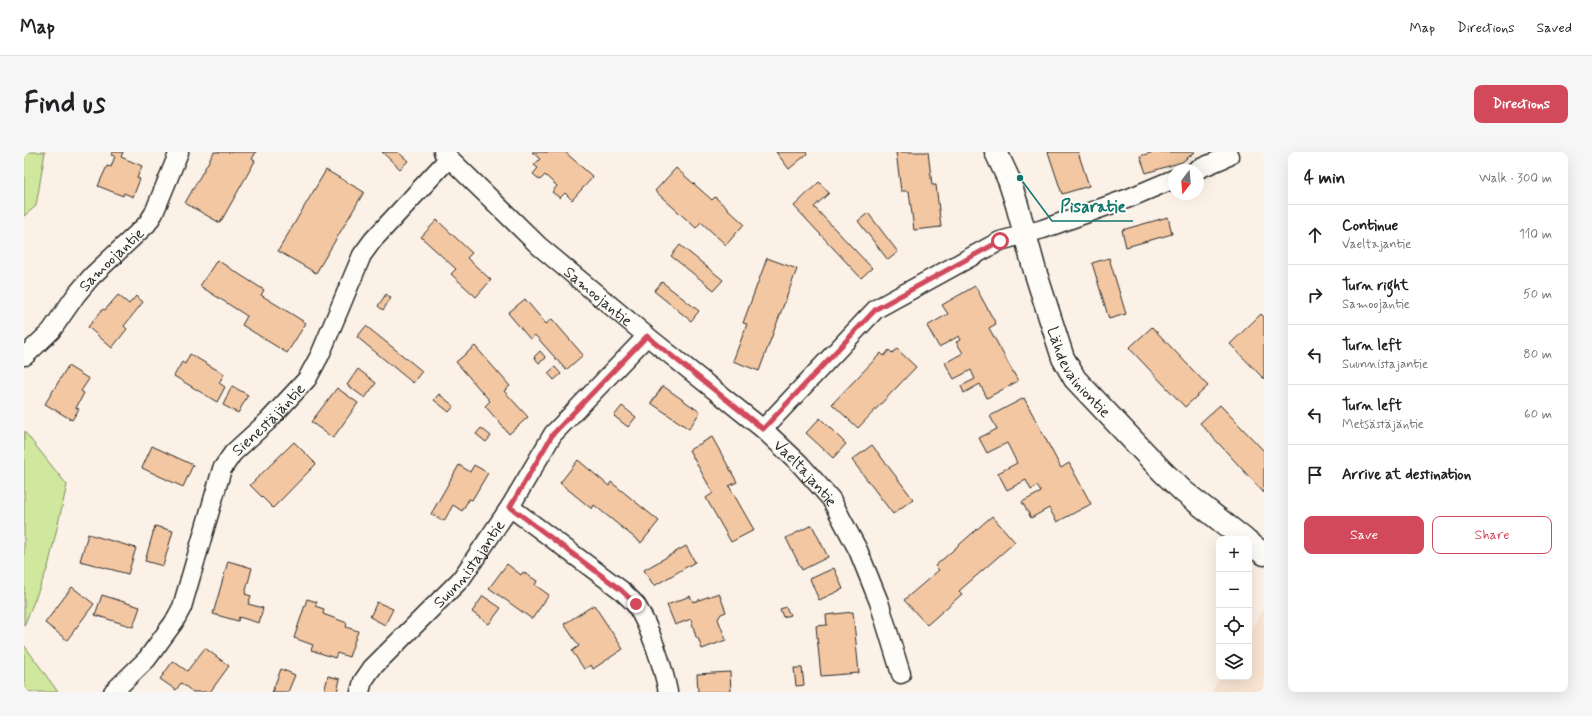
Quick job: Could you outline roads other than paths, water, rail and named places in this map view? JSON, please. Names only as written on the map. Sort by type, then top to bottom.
[{"type":"street","name":"Samoojantie","points":[[25,356],[51,331],[76,295],[92,276],[147,224],[154,213],[179,152]]},
{"type":"street","name":"Lähdevainiontie","points":[[996,152],[1009,180],[1052,326],[1063,358],[1075,380],[1184,492],[1240,536]]},
{"type":"street","name":"Samoojantie","points":[[446,155],[539,246],[647,336],[763,429]]},
{"type":"street","name":"Sienestäjäntie","points":[[113,692],[147,659],[174,622],[182,607],[222,469],[233,453],[268,420],[307,379],[320,355],[362,255],[373,240],[446,155]]},
{"type":"street","points":[[1204,167],[1229,156]]},
{"type":"street","name":"Vaeltajantie","points":[[900,674],[879,602],[846,524],[831,499],[799,463],[763,429],[876,309],[1000,241],[1050,226],[1129,198],[1168,182]]},
{"type":"street","name":"Suunnistajantie","points":[[360,692],[363,681],[372,668],[462,579],[510,507],[553,434],[647,336]]},
{"type":"street","points":[[510,507],[621,590],[636,604],[664,670],[668,692]]},
{"type":"street","points":[[1252,545],[1264,554]]},
{"type":"place","name":"Pisaratie","points":[[1020,178]]}]
